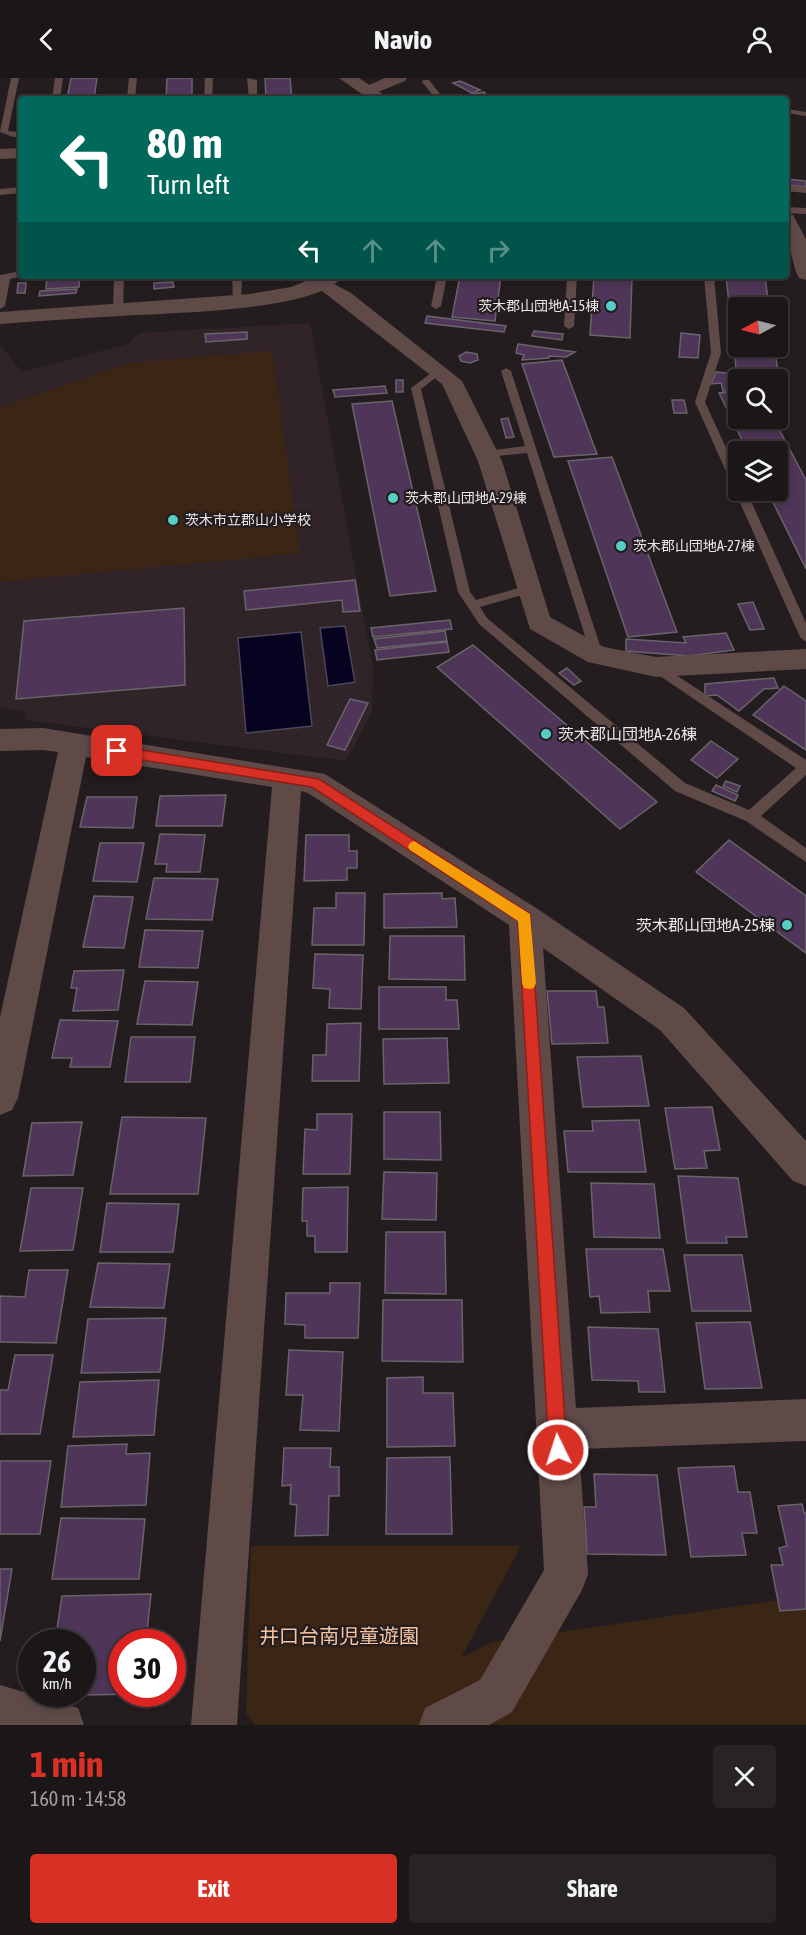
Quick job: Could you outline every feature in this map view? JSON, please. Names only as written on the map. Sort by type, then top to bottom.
[{"type":"street","points":[[347,78],[374,95],[399,78]]},
{"type":"street","points":[[789,225],[801,247],[806,274]]},
{"type":"street","points":[[0,318],[238,301],[278,296],[328,280],[344,297],[452,381],[487,454],[539,622],[597,655],[656,667],[806,659]]},
{"type":"street","points":[[0,740],[43,739],[315,782],[525,918],[672,1019],[806,1168]]},
{"type":"street","points":[[0,1098],[74,744]]},
{"type":"street","points":[[214,1725],[287,778]]},
{"type":"street","points":[[442,1725],[496,1696],[566,1574],[525,918]]},
{"type":"street","points":[[556,1429],[806,1420]]},
{"type":"street","points":[[0,1708],[62,1725]]},
{"type":"lane","points":[[10,154],[17,134],[4,132],[15,78]]},
{"type":"lane","points":[[56,96],[59,78]]},
{"type":"lane","points":[[131,96],[133,78]]},
{"type":"lane","points":[[208,96],[209,78]]},
{"type":"lane","points":[[251,78],[253,96]]},
{"type":"lane","points":[[426,82],[438,96]]},
{"type":"lane","points":[[789,111],[806,114]]},
{"type":"lane","points":[[789,188],[806,190]]},
{"type":"lane","points":[[0,192],[18,190]]},
{"type":"lane","points":[[789,210],[806,211]]},
{"type":"lane","points":[[0,306],[2,278],[18,275]]},
{"type":"lane","points":[[118,310],[119,279]]},
{"type":"lane","points":[[237,279],[238,301]]},
{"type":"lane","points":[[436,306],[441,279]]},
{"type":"lane","points":[[569,326],[572,279]]},
{"type":"lane","points":[[709,279],[716,353],[700,402],[728,464]]},
{"type":"lane","points":[[438,371],[416,388],[464,592],[483,621],[680,787],[751,817],[806,856]]},
{"type":"lane","points":[[506,371],[597,655]]},
{"type":"lane","points":[[487,454],[531,449]]},
{"type":"lane","points":[[745,501],[806,637]]},
{"type":"lane","points":[[473,605],[529,589]]},
{"type":"lane","points":[[656,667],[806,767],[751,817]]},
{"type":"shaded area","name":"茨木市立郡山小学校","points":[[310,323],[373,668],[372,711],[346,761],[26,720],[25,712],[0,708],[0,345],[22,372],[128,344],[139,333]]},
{"type":"shaded area","points":[[345,626],[355,682],[328,686],[320,628]]},
{"type":"shaded area","points":[[301,632],[312,726],[246,733],[238,638]]},
{"type":"green space","points":[[272,351],[300,553],[0,582],[0,408],[128,363]]},
{"type":"green space","name":"井口台南児童遊園","points":[[251,1546],[521,1546],[461,1658],[492,1642],[806,1596],[806,1725],[255,1725],[246,1713]]},
{"type":"building","points":[[71,78],[97,78],[94,96],[68,96]]},
{"type":"building","points":[[167,78],[192,78],[192,96],[166,96]]},
{"type":"building","points":[[265,78],[290,78],[292,96],[266,96]]},
{"type":"building","points":[[460,81],[480,90],[472,93],[453,83]]},
{"type":"building","points":[[484,92],[487,96],[461,96]]},
{"type":"building","points":[[789,179],[806,181],[806,187],[789,185]]},
{"type":"building","points":[[47,279],[80,279],[79,287],[46,289]]},
{"type":"building","points":[[459,279],[501,279],[495,321],[452,317]]},
{"type":"building","name":"茨木郡山団地A-15棟","points":[[594,279],[632,279],[630,338],[590,335]]},
{"type":"building","points":[[726,279],[765,279],[768,297],[728,297]]},
{"type":"building","points":[[173,282],[174,287],[154,289],[154,283]]},
{"type":"building","points":[[18,283],[26,283],[25,293],[17,293]]},
{"type":"building","points":[[77,289],[76,293],[39,296],[40,291]]},
{"type":"building","points":[[427,316],[506,326],[504,332],[425,323]]},
{"type":"building","points":[[534,331],[563,334],[562,340],[532,336]]},
{"type":"building","points":[[247,332],[247,339],[206,342],[205,334]]},
{"type":"building","points":[[681,333],[700,335],[698,358],[679,357]]},
{"type":"building","points":[[518,344],[575,352],[566,357],[549,356],[549,358],[522,360],[524,355],[516,353]]},
{"type":"building","points":[[466,352],[477,354],[478,360],[470,363],[461,361],[459,356]]},
{"type":"building","points":[[735,357],[776,357],[778,369],[736,368]]},
{"type":"building","points":[[562,360],[597,454],[554,457],[522,364]]},
{"type":"building","points":[[716,372],[728,373],[728,390],[723,391],[721,383],[711,384]]},
{"type":"building","points":[[396,380],[403,380],[403,392],[396,392]]},
{"type":"building","points":[[385,386],[387,393],[335,397],[333,390]]},
{"type":"building","points":[[728,392],[728,411],[719,393]]},
{"type":"building","points":[[672,400],[684,400],[687,413],[674,413]]},
{"type":"building","name":"茨木郡山団地A-29棟","points":[[392,401],[436,591],[390,596],[352,404]]},
{"type":"building","points":[[508,418],[514,437],[506,438],[501,419]]},
{"type":"building","points":[[737,429],[779,429],[785,441],[743,441]]},
{"type":"building","points":[[788,446],[806,480],[806,569],[772,501],[788,501]]},
{"type":"building","name":"茨木郡山団地A-27棟","points":[[612,457],[677,632],[628,637],[568,461]]},
{"type":"building","points":[[355,580],[360,611],[343,612],[342,600],[246,610],[244,591]]},
{"type":"building","points":[[753,602],[764,629],[750,630],[738,604]]},
{"type":"building","points":[[184,608],[185,685],[16,699],[24,621]]},
{"type":"building","points":[[450,620],[452,629],[373,637],[371,628]]},
{"type":"building","points":[[445,631],[447,641],[377,648],[374,639]]},
{"type":"building","points":[[726,633],[734,650],[689,656],[626,651],[626,639],[686,643],[683,637]]},
{"type":"building","points":[[447,642],[449,652],[377,660],[375,650]]},
{"type":"building","name":"茨木郡山団地A-26棟","points":[[473,645],[657,802],[620,829],[437,667]]},
{"type":"building","points":[[567,668],[581,681],[574,685],[559,673]]},
{"type":"building","points":[[774,678],[778,688],[764,689],[739,711],[717,695],[705,696],[705,684]]},
{"type":"building","points":[[784,686],[806,701],[806,750],[753,715]]},
{"type":"building","points":[[350,699],[368,703],[345,750],[327,745]]},
{"type":"building","points":[[711,741],[738,759],[717,778],[691,760]]},
{"type":"building","points":[[726,781],[740,786],[737,792],[723,786]]},
{"type":"building","points":[[716,785],[738,795],[735,801],[712,791]]},
{"type":"building","points":[[226,795],[222,826],[156,826],[160,796]]},
{"type":"building","points":[[87,797],[137,797],[133,828],[80,827]]},
{"type":"building","points":[[160,834],[205,835],[200,872],[166,872],[167,864],[155,864]]},
{"type":"building","points":[[306,835],[349,835],[349,851],[357,851],[357,868],[347,868],[347,880],[304,881]]},
{"type":"building","name":"茨木郡山団地A-25棟","points":[[729,840],[806,896],[806,953],[696,872]]},
{"type":"building","points":[[100,843],[144,843],[137,882],[93,881]]},
{"type":"building","points":[[154,878],[218,879],[212,920],[146,919]]},
{"type":"building","points":[[336,893],[365,893],[364,945],[312,945],[314,908],[336,908]]},
{"type":"building","points":[[442,893],[442,899],[455,898],[457,927],[384,928],[384,894]]},
{"type":"building","points":[[94,896],[133,897],[124,948],[83,947]]},
{"type":"building","points":[[145,930],[203,931],[198,968],[139,967]]},
{"type":"building","points":[[390,936],[464,936],[465,980],[389,979]]},
{"type":"building","points":[[315,954],[363,955],[361,1009],[329,1008],[330,989],[313,988]]},
{"type":"building","points":[[124,970],[118,1010],[73,1011],[77,988],[71,988],[74,971]]},
{"type":"building","points":[[145,981],[198,982],[192,1025],[137,1024]]},
{"type":"building","points":[[379,987],[446,987],[446,1000],[457,1000],[459,1029],[379,1029]]},
{"type":"building","points":[[547,991],[596,991],[598,1007],[604,1007],[608,1043],[552,1044]]},
{"type":"building","points":[[60,1020],[118,1021],[110,1067],[70,1067],[72,1058],[52,1058]]},
{"type":"building","points":[[361,1023],[359,1081],[312,1081],[313,1055],[326,1055],[327,1024]]},
{"type":"building","points":[[131,1037],[195,1037],[190,1082],[125,1082]]},
{"type":"building","points":[[447,1038],[449,1083],[384,1084],[383,1039]]},
{"type":"building","points":[[641,1056],[649,1106],[583,1107],[577,1057]]},
{"type":"building","points":[[712,1107],[720,1150],[704,1151],[707,1168],[675,1169],[665,1108]]},
{"type":"building","points":[[384,1112],[440,1112],[441,1160],[384,1159]]},
{"type":"building","points":[[317,1114],[352,1114],[350,1174],[303,1174],[305,1129],[317,1130]]},
{"type":"building","points":[[122,1117],[206,1118],[198,1194],[110,1194]]},
{"type":"building","points":[[639,1120],[646,1172],[568,1172],[564,1131],[593,1131],[592,1121]]},
{"type":"building","points":[[82,1122],[73,1175],[23,1176],[32,1123]]},
{"type":"building","points":[[384,1172],[437,1173],[436,1220],[382,1219]]},
{"type":"building","points":[[678,1176],[738,1178],[747,1237],[726,1237],[727,1243],[687,1243]]},
{"type":"building","points":[[591,1183],[654,1184],[660,1238],[594,1237]]},
{"type":"building","points":[[348,1187],[347,1252],[315,1252],[315,1236],[307,1236],[307,1221],[302,1221],[303,1188]]},
{"type":"building","points":[[31,1188],[83,1188],[73,1250],[20,1251]]},
{"type":"building","points":[[107,1203],[179,1204],[173,1252],[100,1252]]},
{"type":"building","points":[[386,1232],[445,1232],[446,1294],[385,1293]]},
{"type":"building","points":[[586,1249],[663,1249],[670,1291],[648,1291],[650,1312],[601,1313],[599,1296],[590,1297]]},
{"type":"building","points":[[684,1255],[742,1255],[751,1311],[692,1311]]},
{"type":"building","points":[[98,1263],[170,1264],[164,1308],[90,1307]]},
{"type":"building","points":[[29,1270],[68,1270],[56,1343],[0,1342],[0,1296],[25,1297]]},
{"type":"building","points":[[330,1283],[360,1283],[358,1338],[305,1338],[305,1325],[285,1324],[286,1293],[330,1293]]},
{"type":"building","points":[[383,1300],[462,1300],[463,1362],[382,1361]]},
{"type":"building","points":[[166,1318],[160,1372],[81,1373],[88,1319]]},
{"type":"building","points":[[750,1322],[762,1388],[705,1389],[696,1323]]},
{"type":"building","points":[[588,1327],[658,1329],[665,1392],[639,1392],[638,1381],[592,1380]]},
{"type":"building","points":[[289,1350],[343,1352],[339,1431],[300,1430],[303,1395],[286,1395]]},
{"type":"building","points":[[15,1355],[53,1355],[40,1434],[0,1434],[0,1390],[8,1390]]},
{"type":"building","points":[[423,1377],[423,1393],[453,1393],[455,1446],[387,1447],[387,1378]]},
{"type":"building","points":[[159,1380],[154,1435],[73,1437],[80,1382]]},
{"type":"building","points":[[127,1444],[126,1454],[150,1453],[146,1505],[61,1507],[68,1446]]},
{"type":"building","points":[[284,1448],[331,1448],[330,1467],[339,1467],[339,1496],[329,1496],[328,1535],[295,1536],[297,1505],[290,1504],[291,1485],[282,1486]]},
{"type":"building","points":[[450,1457],[452,1534],[386,1534],[387,1458]]},
{"type":"building","points":[[0,1461],[51,1461],[40,1534],[0,1534]]},
{"type":"building","points":[[734,1466],[738,1492],[750,1492],[757,1533],[742,1533],[746,1555],[691,1557],[678,1468]]},
{"type":"building","points":[[594,1474],[657,1475],[666,1555],[587,1554],[584,1507],[596,1507]]},
{"type":"building","points":[[802,1504],[804,1513],[806,1513],[806,1609],[780,1611],[771,1565],[783,1565],[779,1548],[787,1546],[778,1506]]},
{"type":"building","points":[[61,1518],[145,1519],[139,1579],[52,1579]]},
{"type":"building","points":[[0,1569],[12,1569],[0,1641]]},
{"type":"building","points":[[151,1594],[147,1629],[108,1629],[108,1695],[96,1695],[96,1629],[57,1629],[62,1596]]},
{"type":"slow traffic","points":[[414,847],[525,918],[529,983]]},
{"type":"place","name":"茨木郡山団地A-15棟","points":[[611,306]]},
{"type":"place","name":"茨木郡山団地A-29棟","points":[[393,498]]},
{"type":"place","name":"茨木市立郡山小学校","points":[[173,520]]},
{"type":"place","name":"茨木郡山団地A-27棟","points":[[621,546]]},
{"type":"place","name":"茨木郡山団地A-26棟","points":[[546,734]]},
{"type":"place","name":"茨木郡山団地A-25棟","points":[[787,925]]},
{"type":"route","points":[[117,751],[315,782],[525,918],[558,1450]]}]
